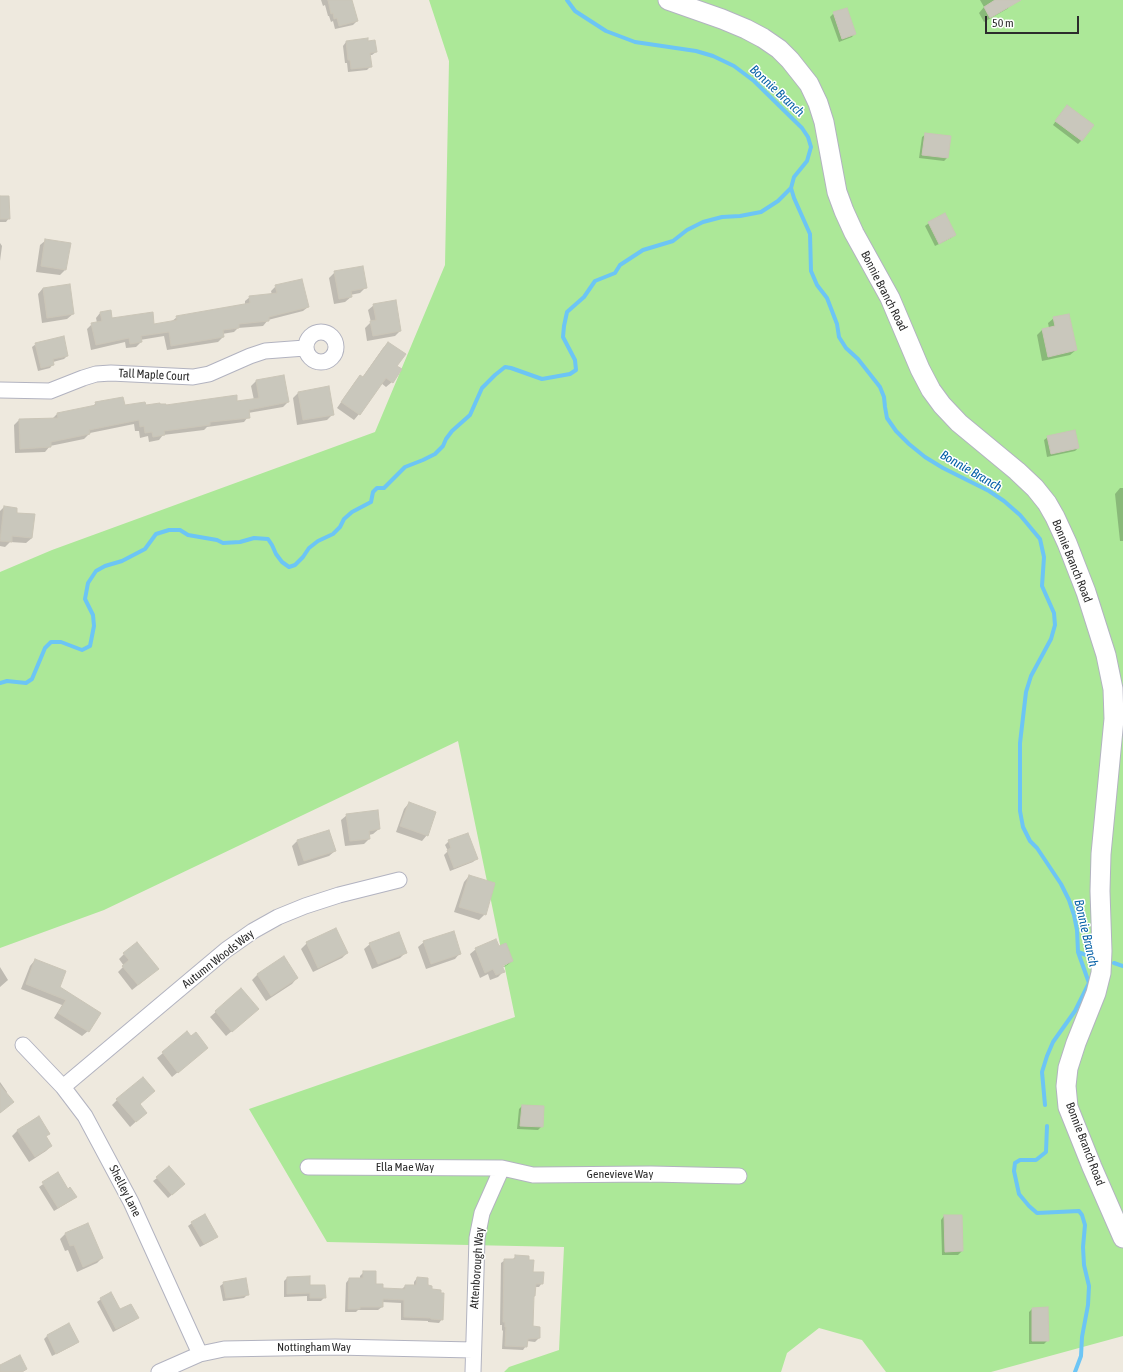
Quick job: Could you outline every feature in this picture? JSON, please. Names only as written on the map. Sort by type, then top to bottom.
[{"type":"street","name":"Bonnie Branch Road","points":[[668,0],[722,19],[763,38],[779,49],[790,60],[809,84],[818,103],[824,122],[837,192],[844,211],[854,233],[890,298],[920,369],[931,390],[942,405],[959,423],[1017,471],[1035,488],[1055,517],[1068,543],[1086,592],[1106,655],[1113,689],[1114,719],[1101,854],[1101,973],[1096,993],[1076,1043],[1068,1068],[1066,1086],[1068,1107],[1123,1238]]},
{"type":"street","name":"Tall Maple Court","points":[[0,390],[50,390],[90,376],[111,372],[194,377],[209,374],[265,351],[305,348]]},
{"type":"street","name":"Autumn Woods Way","points":[[63,1087],[226,950],[253,931],[278,917],[305,906],[339,895],[399,880]]},
{"type":"street","name":"Shelley Lane","points":[[23,1045],[63,1087],[85,1116],[131,1202],[200,1354]]},
{"type":"street","name":"Ella Mae Way","points":[[308,1167],[502,1168]]},
{"type":"street","name":"Genevieve Way","points":[[502,1168],[533,1175],[651,1174],[739,1176]]},
{"type":"street","name":"Attenborough Way","points":[[473,1372],[477,1238],[482,1213],[502,1168]]},
{"type":"street","name":"Nottingham Way","points":[[159,1372],[200,1354],[224,1349],[335,1347],[473,1350]]},
{"type":"green space","points":[[429,0],[1123,0],[1123,1336],[991,1372],[886,1372],[862,1340],[819,1328],[787,1353],[781,1372],[504,1372],[509,1367],[559,1350],[564,1247],[327,1242],[249,1109],[515,1017],[458,741],[104,910],[0,948],[0,572],[52,550],[375,432],[445,265],[449,61]]},
{"type":"building","points":[[328,0],[352,0],[358,21],[339,26],[337,18],[334,19],[333,13],[331,14]]},
{"type":"building","points":[[995,0],[1021,0],[990,18],[984,7]]},
{"type":"building","points":[[847,8],[856,34],[842,39],[833,12]]},
{"type":"building","points":[[368,38],[368,41],[375,40],[377,52],[370,53],[372,67],[351,69],[350,60],[348,60],[346,41]]},
{"type":"building","points":[[1067,105],[1094,125],[1082,141],[1055,121]]},
{"type":"building","points":[[925,133],[951,136],[948,158],[922,155]]},
{"type":"building","points":[[0,196],[9,196],[10,219],[0,219]]},
{"type":"building","points":[[945,213],[956,235],[939,244],[928,222]]},
{"type":"building","points":[[45,239],[71,243],[66,270],[41,266]]},
{"type":"building","points":[[363,266],[367,288],[351,291],[352,297],[339,299],[334,271]]},
{"type":"building","points":[[302,279],[309,307],[269,317],[269,321],[239,324],[239,328],[223,330],[224,337],[171,346],[169,332],[141,336],[142,342],[130,344],[129,338],[96,345],[91,323],[102,321],[100,312],[111,310],[112,318],[153,312],[154,324],[177,320],[176,316],[250,303],[249,296],[277,293],[275,285]]},
{"type":"building","points":[[70,284],[74,314],[47,318],[43,288]]},
{"type":"building","points":[[396,300],[401,331],[373,336],[370,321],[376,320],[373,304]]},
{"type":"building","points":[[1069,314],[1077,350],[1048,357],[1042,329],[1055,326],[1053,317]]},
{"type":"building","points":[[64,336],[68,356],[53,359],[54,365],[41,368],[35,343]]},
{"type":"building","points":[[388,342],[406,354],[397,366],[402,369],[393,383],[386,378],[360,415],[341,402],[360,375],[363,377]]},
{"type":"building","points":[[284,375],[289,402],[249,410],[250,418],[210,422],[210,425],[164,431],[165,435],[153,437],[152,432],[145,433],[144,426],[140,427],[139,420],[89,430],[90,434],[51,442],[51,447],[20,449],[19,419],[58,418],[57,413],[96,405],[95,402],[123,397],[125,405],[145,402],[146,405],[160,403],[166,405],[237,395],[237,401],[259,398],[256,380]]},
{"type":"building","points":[[329,386],[334,415],[303,420],[298,392]]},
{"type":"building","points":[[1075,430],[1079,448],[1051,454],[1047,436]]},
{"type":"building","points":[[4,506],[17,508],[17,513],[35,514],[32,538],[12,536],[12,542],[0,541]]},
{"type":"building","points":[[409,802],[436,812],[428,836],[400,826]]},
{"type":"building","points":[[378,810],[380,829],[369,831],[370,839],[350,841],[346,814]]},
{"type":"building","points":[[329,830],[336,851],[304,861],[297,840]]},
{"type":"building","points":[[468,833],[478,859],[454,868],[447,850],[451,848],[448,840]]},
{"type":"building","points":[[469,875],[495,883],[486,915],[459,907]]},
{"type":"building","points":[[336,928],[348,953],[318,968],[306,942]]},
{"type":"building","points":[[454,931],[461,954],[431,964],[423,941]]},
{"type":"building","points":[[399,932],[407,953],[378,964],[369,943]]},
{"type":"building","points":[[496,939],[499,946],[506,943],[513,961],[502,966],[505,972],[496,975],[493,969],[485,973],[475,948]]},
{"type":"building","points":[[137,942],[159,969],[138,985],[122,966],[129,960],[123,953]]},
{"type":"building","points":[[284,956],[298,978],[271,996],[257,974]]},
{"type":"building","points":[[35,959],[66,971],[60,987],[101,1013],[89,1032],[58,1013],[66,1000],[26,984]]},
{"type":"building","points":[[241,988],[259,1009],[232,1032],[215,1011]]},
{"type":"building","points":[[187,1031],[191,1036],[196,1032],[208,1048],[178,1073],[162,1052]]},
{"type":"building","points":[[143,1077],[155,1091],[140,1104],[147,1113],[136,1122],[116,1099]]},
{"type":"building","points":[[0,1085],[14,1102],[0,1113]]},
{"type":"building","points":[[522,1105],[544,1106],[543,1127],[520,1126]]},
{"type":"building","points":[[39,1116],[50,1134],[46,1136],[52,1146],[35,1157],[17,1130]]},
{"type":"building","points":[[169,1166],[185,1184],[172,1195],[156,1177]]},
{"type":"building","points":[[58,1172],[68,1189],[70,1187],[77,1197],[58,1208],[42,1182]]},
{"type":"building","points":[[205,1214],[218,1237],[204,1244],[191,1222]]},
{"type":"building","points":[[944,1215],[962,1215],[963,1251],[945,1252]]},
{"type":"building","points":[[88,1223],[103,1258],[83,1267],[74,1245],[70,1246],[65,1233]]},
{"type":"building","points":[[515,1255],[529,1256],[529,1260],[534,1260],[533,1272],[544,1272],[543,1284],[536,1284],[534,1296],[533,1326],[540,1327],[540,1338],[528,1339],[527,1347],[505,1346],[506,1327],[505,1322],[503,1322],[504,1259],[515,1259]]},
{"type":"building","points":[[363,1271],[376,1271],[376,1284],[383,1284],[383,1288],[405,1289],[405,1285],[416,1285],[417,1277],[428,1278],[428,1285],[432,1286],[432,1289],[441,1290],[441,1293],[444,1293],[443,1320],[404,1317],[404,1300],[383,1299],[383,1307],[360,1307],[360,1309],[348,1309],[349,1278],[363,1278]]},
{"type":"building","points":[[310,1276],[310,1285],[325,1285],[326,1298],[310,1298],[310,1293],[287,1294],[287,1277]]},
{"type":"building","points":[[246,1278],[249,1295],[226,1298],[223,1282]]},
{"type":"building","points":[[111,1292],[120,1309],[131,1304],[139,1318],[116,1329],[100,1298]]},
{"type":"building","points":[[1048,1307],[1049,1341],[1032,1341],[1032,1308]]},
{"type":"building","points":[[69,1323],[79,1342],[56,1354],[47,1335]]},
{"type":"building","points":[[20,1355],[27,1369],[22,1372],[0,1372],[0,1365]]},
{"type":"waterway","name":"Bonnie Branch","points":[[567,0],[575,11],[606,31],[635,42],[696,51],[713,56],[734,66],[754,81],[802,128],[808,137],[811,147],[807,161],[794,177],[791,188],[810,234],[811,271],[817,285],[827,298],[837,324],[839,337],[846,348],[858,359],[880,387],[884,397],[887,418],[896,431],[925,457],[943,468],[989,491],[1004,501],[1020,515],[1040,539],[1044,557],[1042,586],[1054,613],[1055,625],[1051,639],[1031,676],[1026,692],[1020,743],[1020,811],[1023,827],[1030,841],[1037,848],[1061,884],[1069,900],[1077,930],[1078,952],[1089,983],[1075,1011],[1053,1042],[1047,1056],[1042,1072],[1045,1105]]},
{"type":"waterway","points":[[0,683],[7,681],[26,683],[32,679],[45,648],[51,642],[61,642],[82,650],[90,646],[94,626],[93,615],[85,599],[88,583],[96,571],[105,566],[122,561],[145,549],[156,534],[169,530],[180,530],[188,535],[217,540],[223,543],[240,542],[254,538],[268,539],[282,562],[289,567],[295,565],[309,548],[318,541],[333,534],[340,527],[344,519],[352,512],[371,502],[373,492],[377,488],[384,488],[405,467],[435,454],[443,446],[452,431],[470,415],[482,388],[505,367],[542,379],[570,374],[576,370],[575,360],[563,337],[564,326],[567,312],[584,297],[595,281],[615,273],[620,265],[643,250],[673,241],[687,230],[703,222],[722,217],[740,216],[761,212],[778,201],[791,188]]},
{"type":"waterway","points":[[1078,952],[1089,956]]},
{"type":"waterway","points":[[1114,963],[1123,966]]},
{"type":"waterway","points":[[1047,1126],[1046,1152],[1036,1160],[1020,1160],[1015,1163],[1014,1171],[1019,1194],[1037,1213],[1079,1211],[1082,1215],[1085,1225],[1083,1247],[1084,1265],[1089,1286],[1081,1356],[1075,1372]]}]
